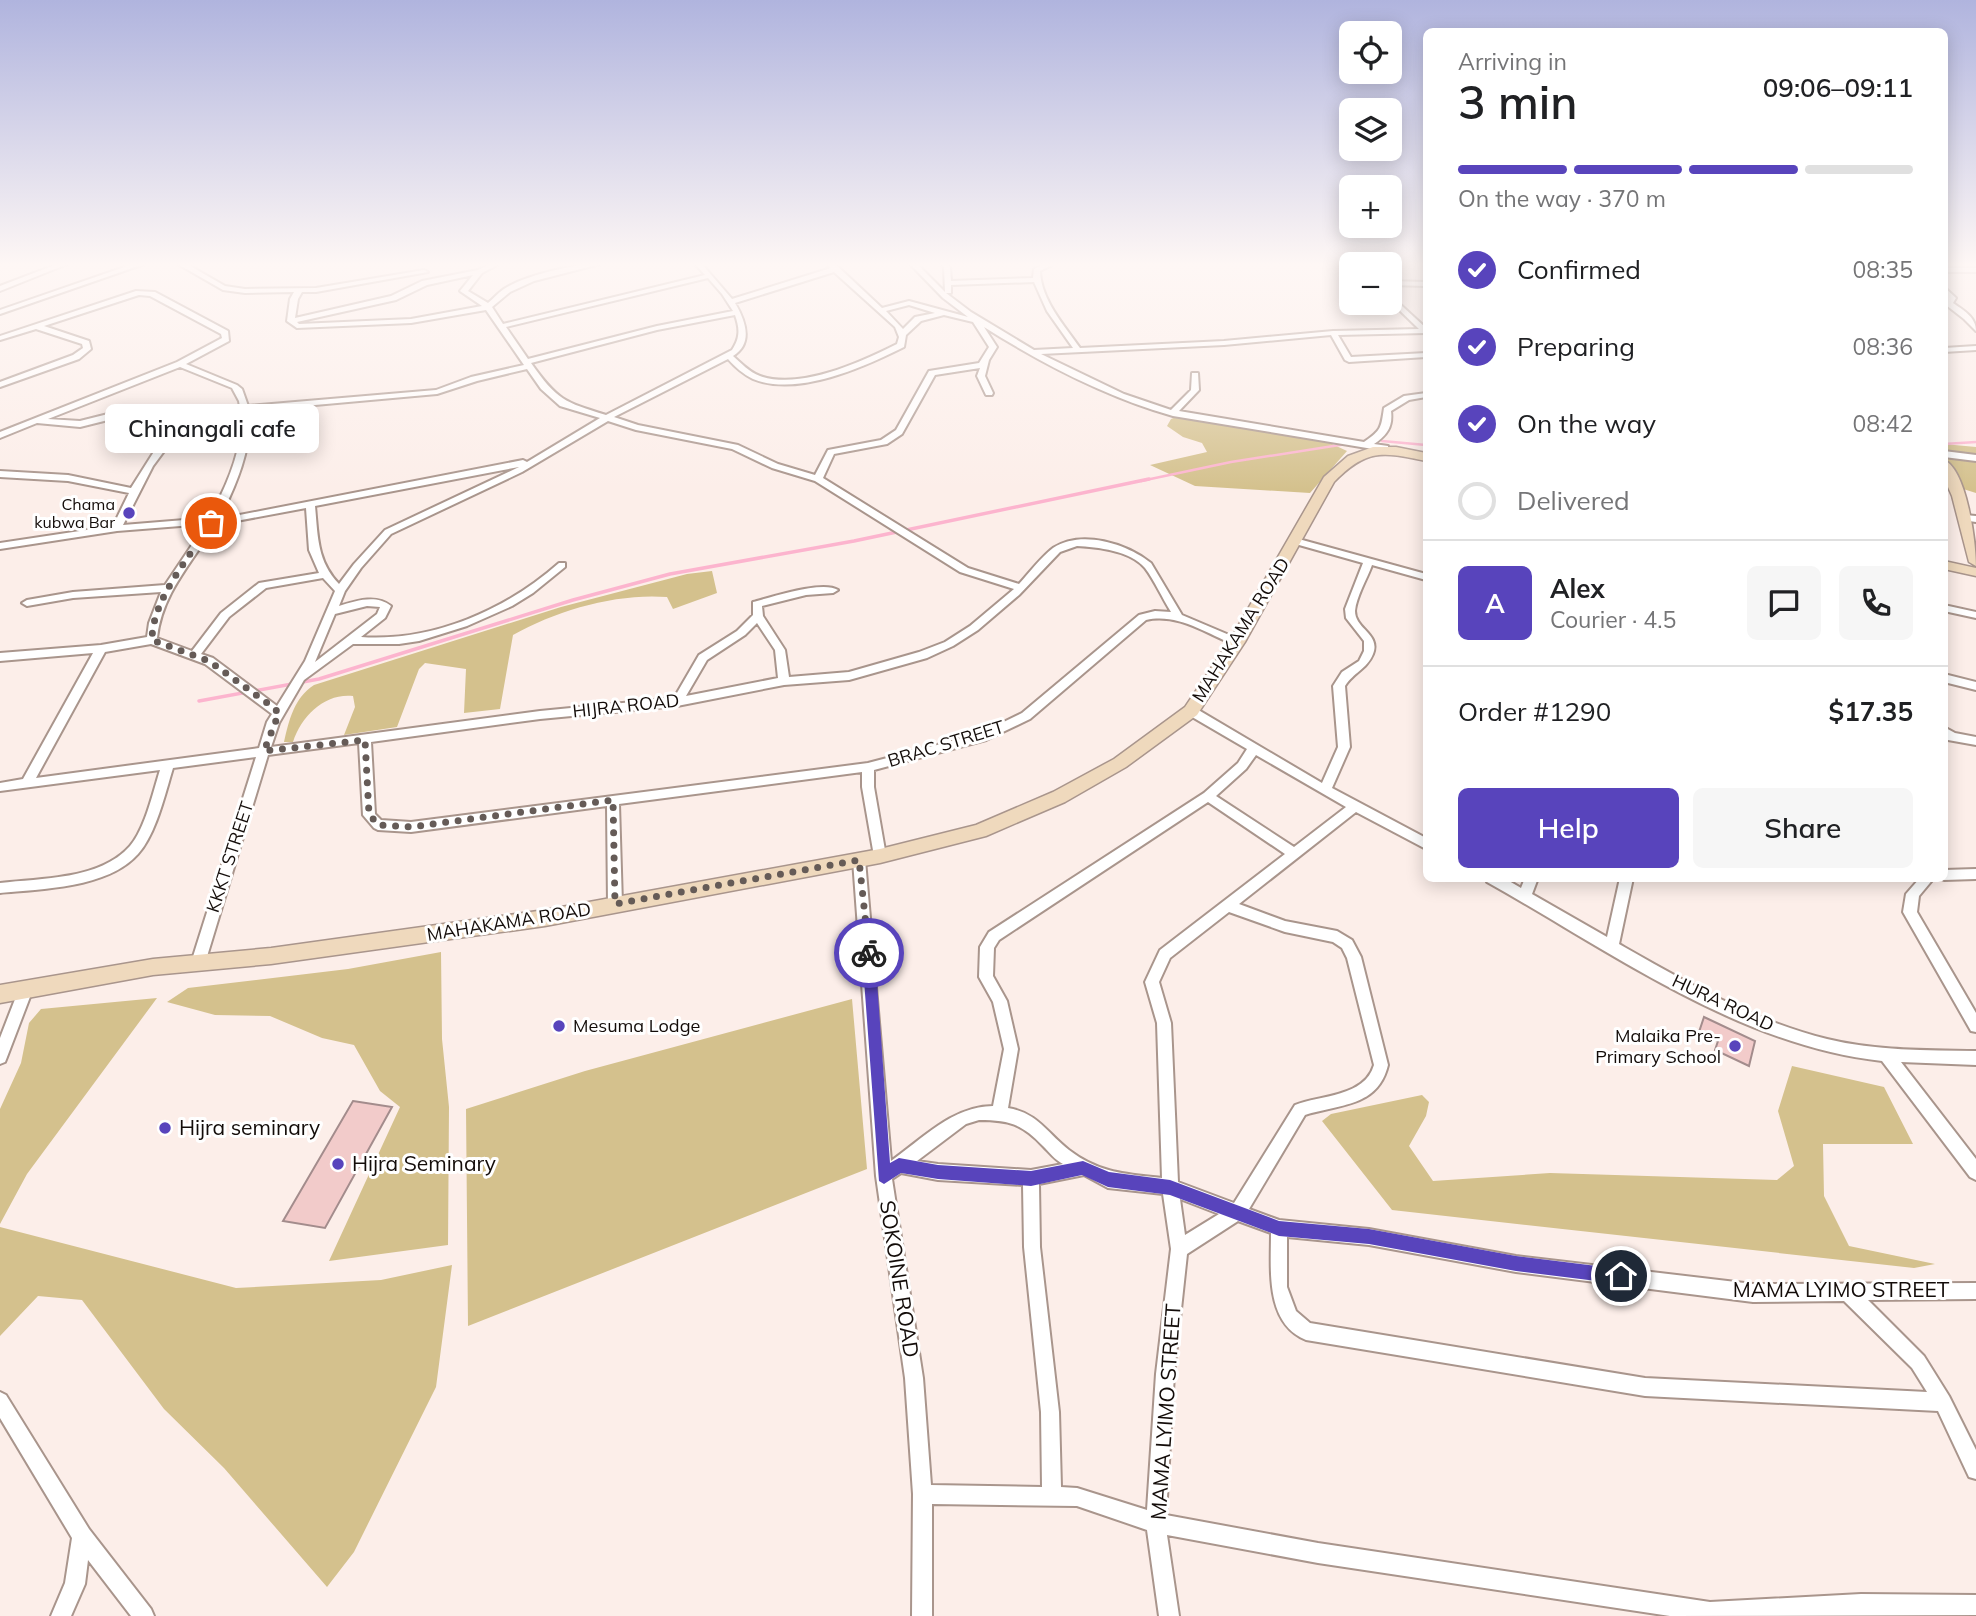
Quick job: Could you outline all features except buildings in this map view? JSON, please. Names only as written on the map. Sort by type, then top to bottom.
[{"type":"street","points":[[0,385],[76,356],[87,349],[86,343],[73,338]]},
{"type":"street","points":[[0,435],[180,364],[226,338]]},
{"type":"street","points":[[511,338],[552,396],[563,404],[607,418],[735,447],[775,466],[818,479],[964,570],[1019,587]]},
{"type":"street","points":[[37,421],[80,424],[132,411],[245,409],[425,394],[620,338]]},
{"type":"street","points":[[0,546],[117,528],[212,522],[518,464],[557,451],[607,418],[729,356],[740,346],[742,338]]},
{"type":"street","points":[[729,356],[744,370],[760,379],[777,382],[805,380],[891,351],[901,345],[902,338]]},
{"type":"street","points":[[818,479],[831,452],[884,442],[899,432],[932,373],[982,365],[993,347],[987,338]]},
{"type":"street","points":[[1013,338],[1115,392],[1173,413],[1199,417],[1211,413],[1323,431],[1342,442],[1367,444],[1423,456]]},
{"type":"street","points":[[1071,338],[1078,350]]},
{"type":"street","points":[[1036,352],[1224,344],[1279,338]]},
{"type":"street","points":[[1336,338],[1349,360],[1423,355]]},
{"type":"street","points":[[1948,350],[1976,348]]},
{"type":"street","points":[[986,360],[981,376],[989,393]]},
{"type":"street","points":[[152,640],[152,627],[170,588],[212,522],[239,456],[245,428],[245,409],[241,394],[230,382],[211,379],[180,364]]},
{"type":"street","points":[[1173,413],[1195,390],[1195,374]]},
{"type":"street","points":[[1367,444],[1379,436],[1388,423],[1387,410],[1394,403],[1423,395]]},
{"type":"street","points":[[117,528],[132,491],[160,447],[191,410]]},
{"type":"street","name":"MAHAKAMA ROAD","points":[[0,994],[153,967],[462,931],[880,856],[980,831],[1059,797],[1120,763],[1191,711],[1237,642],[1329,480],[1362,452],[1385,448]]},
{"type":"street","name":"KKKT STREET","points":[[198,963],[264,751],[279,713],[334,611],[340,591],[357,566],[388,531],[557,451]]},
{"type":"street","points":[[1948,454],[1976,458]]},
{"type":"street","points":[[1948,469],[1970,519],[1976,562]]},
{"type":"street","points":[[0,474],[68,478],[132,491]]},
{"type":"street","points":[[310,505],[314,550],[325,575],[340,591]]},
{"type":"street","points":[[1295,541],[1423,576]]},
{"type":"street","name":"HIJRA ROAD","points":[[0,787],[540,715],[677,702],[784,681],[849,676],[923,655],[974,628],[1065,545],[1105,544],[1130,552],[1148,565],[1178,616]]},
{"type":"street","points":[[1325,790],[1344,747],[1339,686],[1346,675],[1363,663],[1369,651],[1369,640],[1351,618],[1350,609],[1368,562]]},
{"type":"street","points":[[350,640],[398,642],[459,624],[531,589],[562,565]]},
{"type":"street","points":[[1948,566],[1976,572]]},
{"type":"street","points":[[195,654],[225,615],[263,585],[325,575]]},
{"type":"street","points":[[27,603],[74,595],[170,588]]},
{"type":"street","points":[[784,681],[780,650],[758,615],[757,604],[806,592],[833,590]]},
{"type":"street","points":[[297,681],[381,615],[386,606],[380,603],[362,603],[334,611]]},
{"type":"street","points":[[1948,609],[1976,615]]},
{"type":"street","name":"BRAC STREET","points":[[365,740],[369,814],[378,825],[411,827],[868,767],[982,737],[1026,716],[1143,617],[1161,613],[1178,616],[1237,642]]},
{"type":"street","points":[[677,702],[703,658],[741,633],[758,615]]},
{"type":"street","points":[[0,657],[102,649],[152,640],[209,661],[279,713]]},
{"type":"street","points":[[27,783],[102,649]]},
{"type":"street","points":[[1948,679],[1976,687]]},
{"type":"street","points":[[1191,711],[1325,790],[1423,842]]},
{"type":"street","points":[[1948,734],[1976,741]]},
{"type":"street","points":[[884,1176],[962,1118],[979,1113],[999,1113],[1011,1049],[1000,1000],[986,977],[987,947],[994,936],[1208,796],[1242,766],[1254,748]]},
{"type":"street","points":[[0,888],[51,881],[107,868],[135,848],[168,764]]},
{"type":"street","points":[[868,767],[867,787],[880,856]]},
{"type":"street","points":[[1208,796],[1295,854]]},
{"type":"street","points":[[613,800],[615,904]]},
{"type":"street","name":"MAMA LYIMO STREET","points":[[1169,1616],[1156,1523],[1165,1374],[1179,1249],[1170,1187],[1164,1023],[1152,982],[1164,954],[1355,806]]},
{"type":"street","name":"SOKOINE ROAD","points":[[859,860],[884,1176],[914,1378],[922,1494],[922,1616]]},
{"type":"street","points":[[1948,875],[1976,874]]},
{"type":"street","name":"HURA ROAD","points":[[1499,882],[1611,947],[1732,1010],[1809,1041],[1887,1056],[1976,1058]]},
{"type":"street","points":[[1524,896],[1530,882]]},
{"type":"street","points":[[1611,947],[1626,882]]},
{"type":"street","points":[[1924,882],[1913,894],[1910,912],[1976,1026]]},
{"type":"street","points":[[1179,1249],[1238,1211],[1300,1110],[1366,1092],[1377,1084],[1381,1065],[1354,957],[1347,944],[1337,936],[1286,926],[1226,905]]},
{"type":"street","points":[[0,1057],[26,989]]},
{"type":"street","points":[[1887,1056],[1976,1172]]},
{"type":"street","name":"MAMA LYIMO STREET","points":[[999,1113],[1019,1117],[1040,1132],[1064,1156],[1108,1180],[1170,1187],[1279,1228],[1369,1237],[1516,1264],[1753,1293],[1976,1291]]},
{"type":"street","points":[[899,1165],[938,1172],[1031,1178],[1083,1168]]},
{"type":"street","points":[[1031,1178],[1032,1247],[1050,1412],[1052,1497]]},
{"type":"street","points":[[1279,1228],[1279,1287],[1289,1317],[1306,1331],[1645,1387],[1943,1402]]},
{"type":"street","points":[[1846,1291],[1918,1362],[1943,1402],[1976,1470]]},
{"type":"street","points":[[0,1401],[82,1536],[144,1616]]},
{"type":"street","points":[[922,1494],[1077,1497],[1156,1523],[1318,1553],[1710,1612],[1861,1604],[1976,1605]]},
{"type":"street","points":[[61,1616],[75,1584],[82,1536]]},
{"type":"shaded area","points":[[1183,414],[1315,436],[1347,451],[1310,493],[1195,486],[1150,465],[1207,452],[1202,443],[1183,437],[1167,426],[1171,419]]},
{"type":"shaded area","points":[[1948,444],[1976,447],[1976,493],[1948,484]]},
{"type":"shaded area","points":[[712,571],[717,593],[673,609],[667,597],[648,596],[608,601],[568,611],[513,635],[500,709],[464,713],[466,669],[425,663],[419,669],[397,727],[344,735],[355,707],[353,696],[343,696],[324,702],[316,708],[302,723],[293,742],[284,742],[297,703],[314,685],[561,607],[687,574]]},
{"type":"shaded area","points":[[441,952],[442,1039],[449,1107],[448,1245],[329,1261],[400,1107],[380,1091],[354,1045],[322,1038],[270,1016],[215,1015],[167,1002],[188,988],[348,969]]},
{"type":"shaded area","points":[[157,998],[27,1174],[0,1224],[0,1109],[21,1063],[29,1023],[41,1009]]},
{"type":"shaded area","points":[[852,999],[867,1169],[468,1326],[466,1109],[585,1071]]},
{"type":"shaded area","points":[[1792,1066],[1884,1087],[1913,1144],[1823,1144],[1824,1196],[1849,1246],[1935,1264],[1914,1268],[1392,1210],[1322,1121],[1331,1114],[1422,1095],[1429,1102],[1426,1116],[1409,1146],[1433,1181],[1550,1173],[1777,1180],[1794,1166],[1778,1111]]},
{"type":"shaded area","points":[[0,1227],[236,1288],[381,1280],[452,1265],[436,1387],[354,1552],[327,1587],[224,1468],[164,1409],[82,1300],[38,1296],[0,1336]]},
{"type":"waterway","points":[[1382,441],[1423,445]]},
{"type":"waterway","points":[[1948,444],[1976,442]]},
{"type":"waterway","points":[[1141,481],[1231,462],[1346,444]]},
{"type":"waterway","points":[[199,701],[319,679],[573,600],[670,574],[854,541],[1149,479]]},
{"type":"way so far","points":[[211,523],[160,607],[152,627],[152,640],[209,661],[279,713],[273,722],[264,751],[365,740],[369,814],[373,822],[389,827],[411,827],[613,800],[615,904],[859,860],[869,953]]},
{"type":"place","name":"Chama kubwa Bar","points":[[129,513]]},
{"type":"place","name":"Chinangali cafe","points":[[211,523]]},
{"type":"place","name":"Mesuma Lodge","points":[[559,1026]]},
{"type":"place","name":"Malaika Pre- Primary School","points":[[1735,1046]]},
{"type":"place","name":"Hijra seminary","points":[[165,1128]]},
{"type":"place","name":"Hijra Seminary","points":[[338,1164]]},
{"type":"route","points":[[869,953],[877,1114],[884,1176],[899,1165],[938,1172],[1031,1178],[1083,1168],[1108,1180],[1170,1187],[1279,1228],[1369,1237],[1516,1264],[1621,1276]]}]
